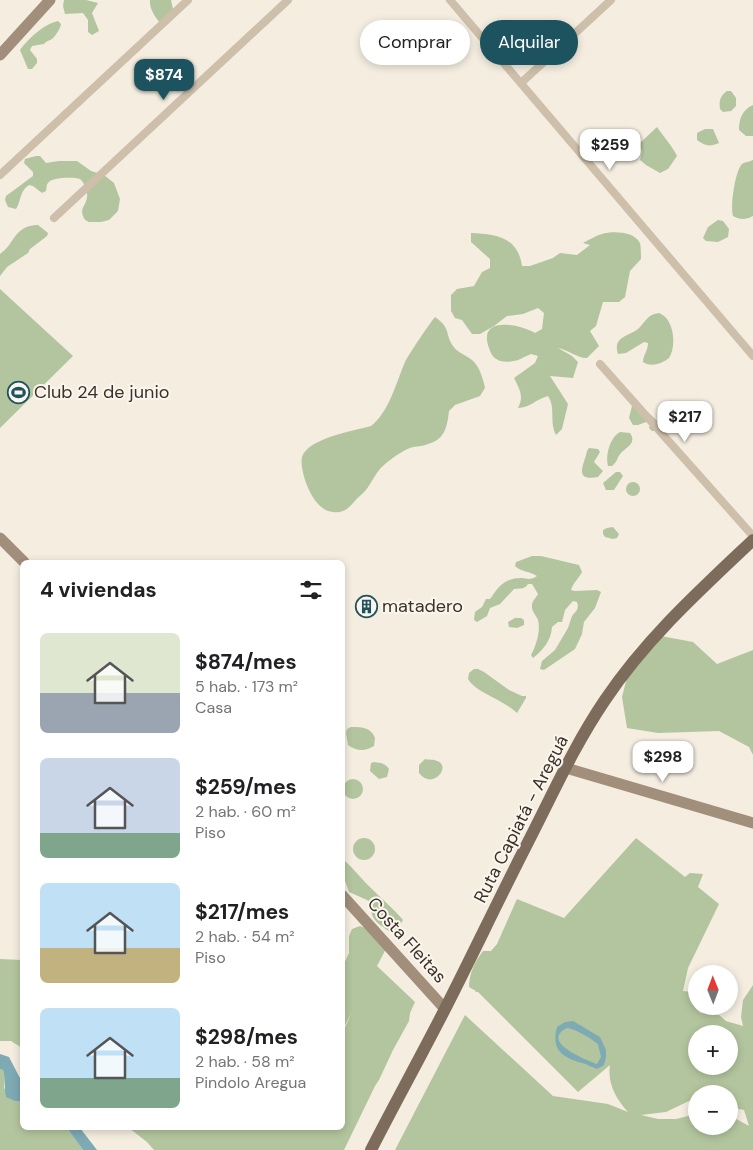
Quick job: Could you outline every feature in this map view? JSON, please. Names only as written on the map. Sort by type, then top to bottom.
[{"type":"main road","points":[[0,55],[50,0]]},
{"type":"main road","points":[[0,538],[22,560]]},
{"type":"main road","name":"Ruta Capiatá - Areguá","points":[[371,1150],[445,1009],[566,768],[603,702],[630,666],[690,599],[753,538]]},
{"type":"main road","points":[[566,768],[753,823]]},
{"type":"main road","name":"Costa Fleitas","points":[[345,898],[445,1009]]},
{"type":"street","points":[[0,175],[188,0]]},
{"type":"street","points":[[54,218],[288,0]]},
{"type":"street","points":[[450,0],[753,356]]},
{"type":"street","points":[[521,83],[611,0]]},
{"type":"street","points":[[600,364],[753,538]]},
{"type":"green space","points":[[64,0],[86,0],[98,3],[92,13],[99,31],[92,35],[88,32],[88,20],[83,13],[65,14]]},
{"type":"green space","points":[[150,0],[171,0],[173,9],[164,23],[160,23],[154,15],[150,6]]},
{"type":"green space","points":[[58,21],[61,25],[53,38],[44,44],[32,46],[30,50],[37,59],[37,63],[32,69],[28,69],[20,50],[37,32],[47,25]]},
{"type":"green space","points":[[727,91],[731,91],[736,98],[736,106],[731,111],[723,112],[720,109],[720,101]]},
{"type":"green space","points":[[753,105],[753,136],[746,136],[739,130],[740,122],[744,112]]},
{"type":"green space","points":[[657,127],[677,156],[668,169],[660,173],[640,160],[642,152],[639,144]]},
{"type":"green space","points":[[705,129],[713,129],[719,143],[708,145],[697,140],[697,133]]},
{"type":"green space","points":[[40,156],[46,163],[77,161],[91,171],[104,175],[114,183],[120,199],[118,211],[109,220],[89,222],[85,220],[82,210],[87,197],[86,189],[80,179],[73,178],[50,181],[46,191],[42,193],[29,185],[22,193],[16,209],[8,207],[5,200],[6,196],[33,176],[33,172],[24,163],[25,159]]},
{"type":"green space","points":[[753,160],[753,216],[745,219],[738,218],[733,216],[732,211],[735,181],[742,164]]},
{"type":"green space","points":[[718,220],[723,221],[729,229],[728,237],[718,242],[706,241],[703,238],[708,227]]},
{"type":"green space","points":[[38,225],[48,233],[47,236],[30,249],[28,253],[7,267],[0,276],[0,254],[24,228]]},
{"type":"green space","points":[[471,233],[489,234],[504,239],[516,249],[522,266],[530,266],[553,258],[560,253],[577,255],[590,245],[583,243],[606,233],[628,234],[640,243],[641,259],[630,271],[625,297],[619,302],[603,302],[596,326],[590,331],[599,346],[587,358],[579,357],[558,348],[578,362],[573,378],[550,376],[568,404],[562,429],[556,435],[553,425],[552,405],[548,396],[526,407],[518,408],[521,396],[514,378],[535,363],[538,356],[531,354],[515,361],[499,361],[491,353],[487,338],[489,330],[494,326],[480,334],[472,334],[462,320],[455,318],[451,311],[451,295],[457,289],[474,286],[482,272],[490,268],[490,259],[471,242]],"holes":[[[538,308],[544,313],[542,329],[535,333],[510,325],[494,326],[507,316],[523,314]]]},
{"type":"green space","name":"Club 24 de junio","points":[[0,289],[73,356],[0,428]]},
{"type":"green space","points":[[659,313],[668,320],[673,333],[673,347],[669,358],[653,365],[646,364],[643,362],[648,343],[644,342],[626,353],[618,354],[618,343],[623,337],[636,331],[650,316]]},
{"type":"green space","points":[[435,317],[446,328],[455,348],[477,366],[485,388],[480,396],[455,405],[449,411],[445,431],[439,439],[426,445],[405,450],[384,465],[364,492],[346,510],[338,512],[325,510],[316,501],[307,487],[302,469],[302,457],[306,450],[322,440],[371,426],[377,420],[391,397],[405,362]]},
{"type":"green space","points":[[632,406],[641,408],[651,415],[660,424],[659,428],[656,431],[652,431],[649,428],[649,421],[633,425],[629,418]]},
{"type":"green space","points":[[620,432],[630,433],[632,442],[612,466],[608,466],[609,447],[613,438]]},
{"type":"green space","points":[[589,448],[598,449],[600,452],[594,462],[603,471],[598,477],[585,477],[583,474],[582,470]]},
{"type":"green space","points":[[616,472],[620,472],[623,476],[614,490],[606,490],[603,483]]},
{"type":"green space","points":[[633,482],[638,484],[640,489],[638,494],[633,496],[628,494],[626,489],[628,484]]},
{"type":"green space","points":[[613,527],[619,534],[617,538],[605,537],[603,530]]},
{"type":"green space","points":[[532,556],[541,556],[579,565],[582,572],[571,590],[597,590],[601,592],[595,608],[584,622],[582,634],[575,649],[544,670],[540,669],[542,661],[555,650],[577,610],[577,602],[573,601],[565,610],[562,622],[558,622],[552,627],[546,645],[533,658],[531,655],[539,628],[538,620],[532,607],[538,594],[532,584],[514,589],[500,604],[490,608],[487,616],[477,622],[474,620],[475,612],[506,581],[516,578],[531,579],[537,576],[515,566],[516,562]]},
{"type":"green space","points":[[515,618],[524,620],[524,625],[517,628],[509,627],[508,622]]},
{"type":"green space","points":[[661,636],[693,642],[717,664],[753,650],[753,755],[749,747],[719,731],[658,733],[627,728],[622,697],[630,666]]},
{"type":"green space","points":[[474,669],[484,672],[509,690],[526,696],[517,713],[472,684],[468,679],[469,673]]},
{"type":"green space","points":[[351,727],[362,728],[371,732],[375,738],[374,746],[361,750],[354,749],[348,745],[346,733],[347,729]]},
{"type":"green space","points":[[425,759],[436,760],[441,764],[442,772],[439,776],[430,779],[424,778],[419,773],[419,765]]},
{"type":"green space","points":[[371,763],[383,764],[389,769],[387,777],[379,779],[370,771]]},
{"type":"green space","points":[[349,780],[357,780],[362,785],[362,793],[357,798],[349,798],[345,794],[345,784]]},
{"type":"green space","points":[[360,838],[368,838],[375,845],[375,853],[368,860],[360,860],[353,853],[353,845]]},
{"type":"green space","points":[[636,838],[685,877],[690,873],[703,874],[698,887],[719,904],[688,965],[683,991],[688,992],[688,1015],[719,1015],[726,1021],[743,1026],[741,1017],[743,1000],[753,985],[753,1150],[395,1150],[465,1015],[553,1096],[608,1104],[628,1112],[613,1090],[609,1072],[610,1065],[578,1092],[478,992],[469,987],[475,963],[483,951],[491,951],[497,944],[517,899],[564,918]]},
{"type":"green space","points":[[345,861],[403,920],[394,935],[374,919],[372,915],[373,905],[367,900],[349,892],[345,881]]},
{"type":"green space","points":[[360,926],[368,929],[388,945],[377,966],[415,1002],[409,1021],[344,1150],[154,1150],[132,1130],[345,1130],[345,1028],[352,1012],[345,1025],[345,962],[349,953],[349,936],[352,929]]},
{"type":"green space","points":[[0,959],[20,960],[20,1047],[11,1041],[0,1041]]},
{"type":"green space","points":[[0,1069],[3,1070],[5,1077],[4,1088],[15,1101],[20,1102],[20,1130],[68,1130],[83,1150],[0,1150]]},
{"type":"water","points":[[573,1021],[600,1037],[606,1050],[604,1065],[597,1069],[575,1061],[560,1051],[556,1041],[557,1027],[565,1022]],"holes":[[[567,1028],[598,1044],[601,1057],[597,1064],[568,1050],[558,1039],[560,1033]]]},
{"type":"water","points":[[0,1054],[9,1057],[20,1078],[20,1102],[6,1097],[4,1073],[0,1069]]},
{"type":"water","points":[[68,1130],[82,1130],[97,1150],[83,1150]]},
{"type":"place","name":"Club 24 de junio","points":[[18,392]]},
{"type":"place","name":"matadero","points":[[366,606]]}]
